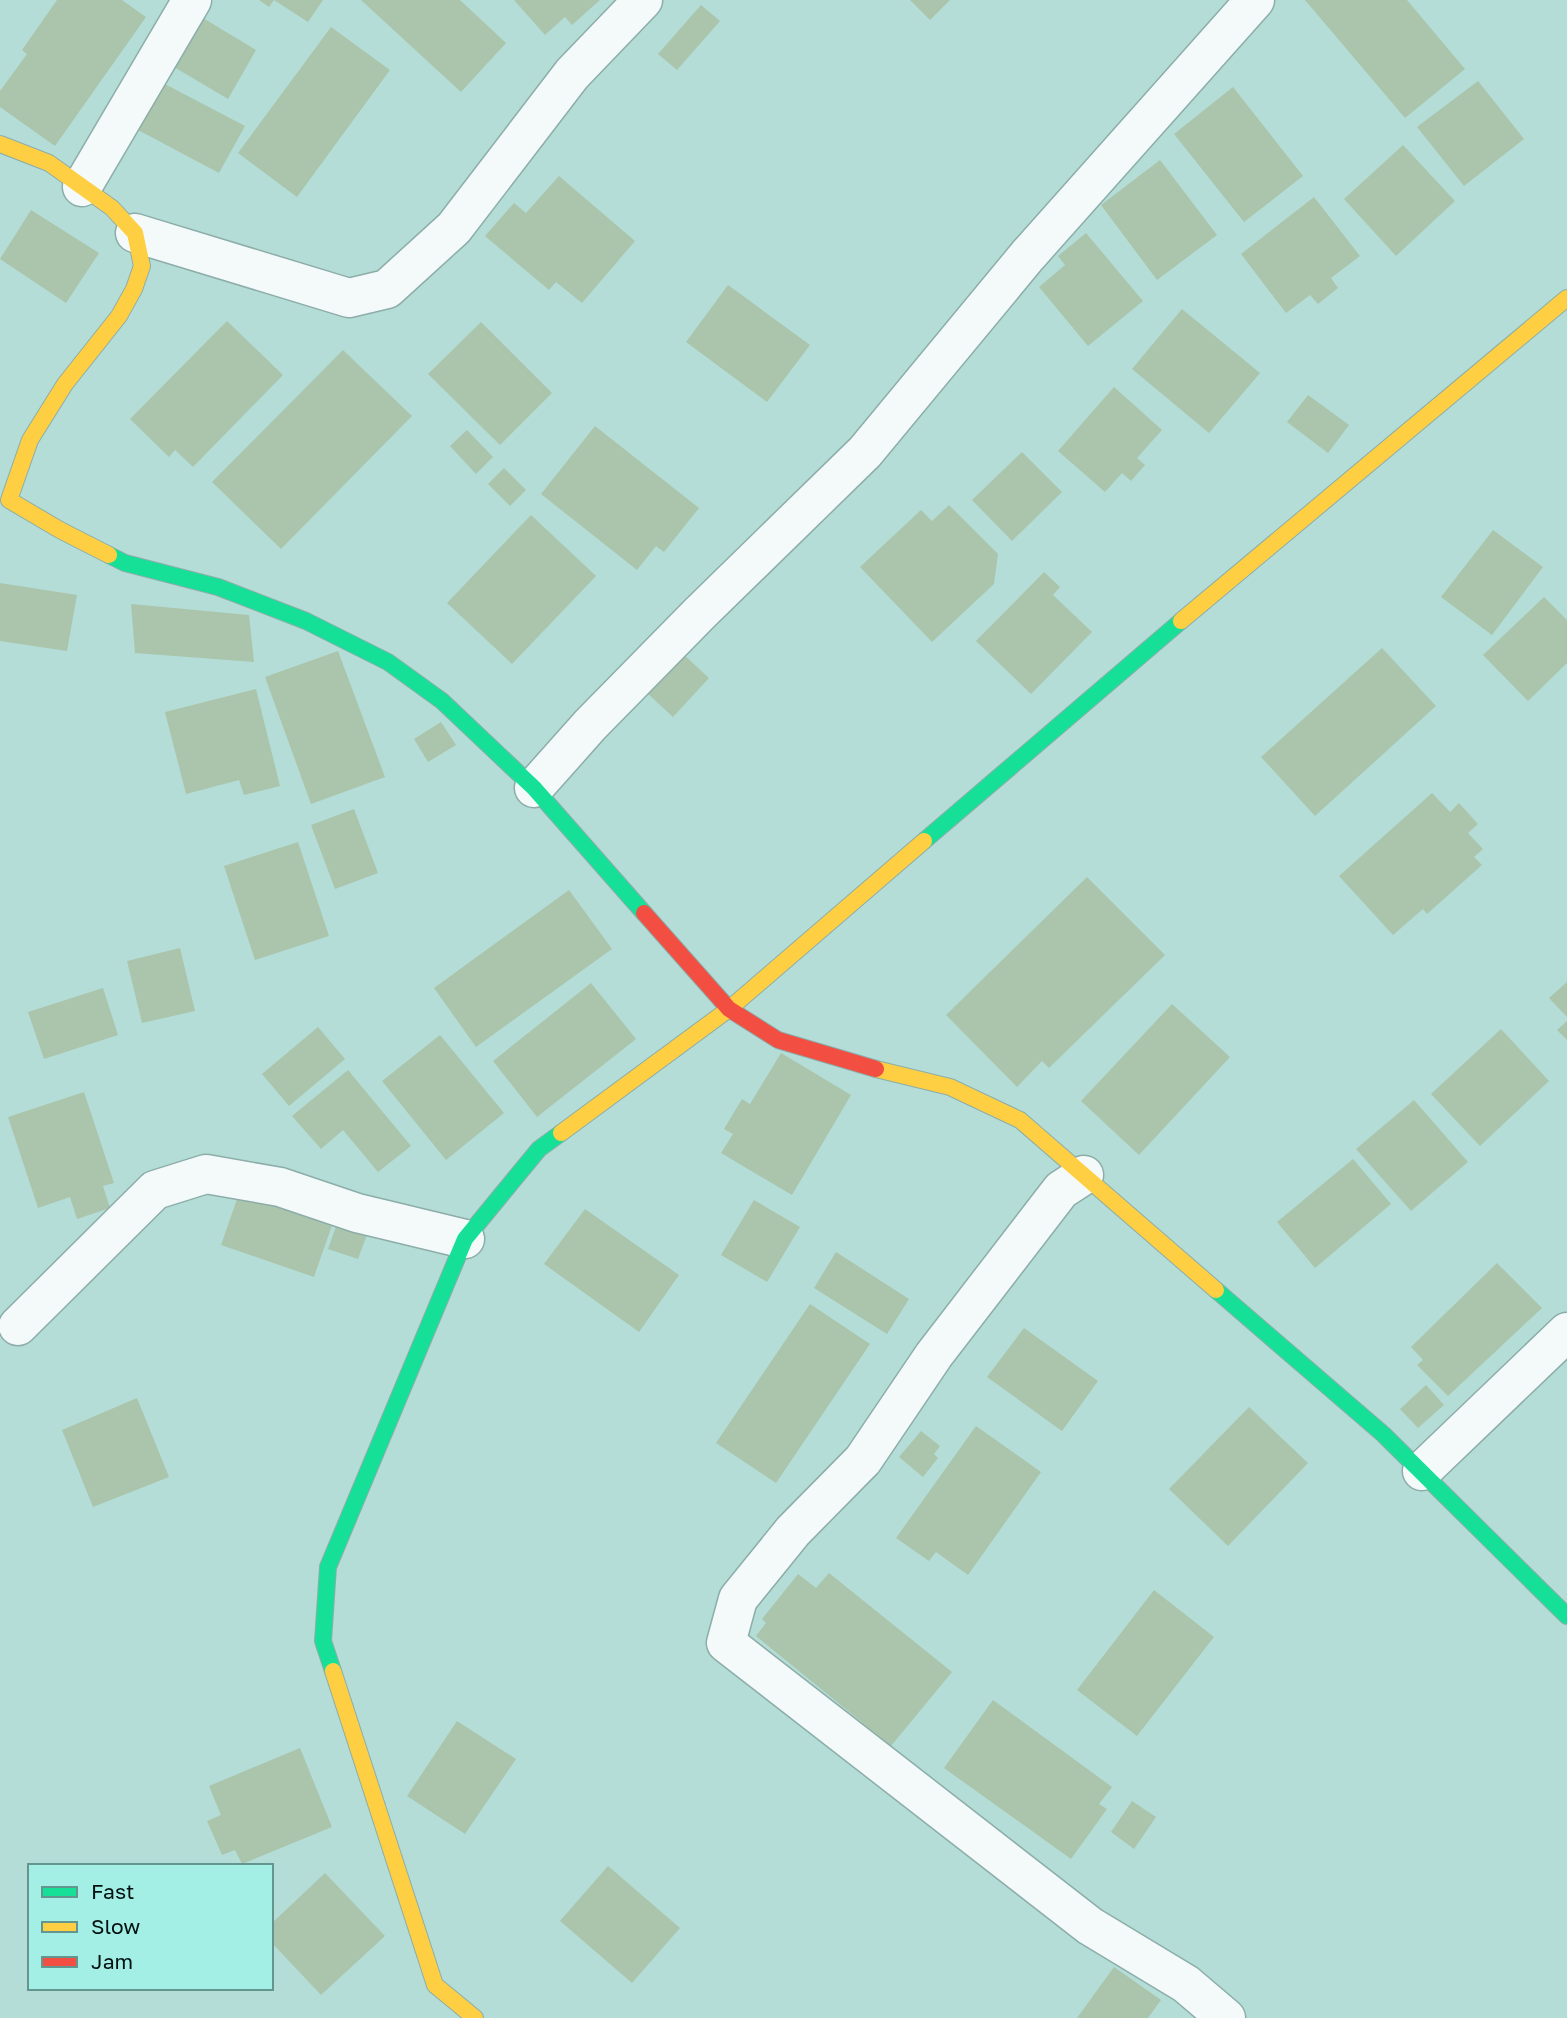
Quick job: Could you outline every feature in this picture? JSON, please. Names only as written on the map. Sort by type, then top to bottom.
[{"type":"street","points":[[82,187],[192,0]]},
{"type":"street","points":[[0,144],[49,163],[112,208],[135,233],[349,298],[387,289],[453,228],[572,74],[643,0]]},
{"type":"street","points":[[534,788],[590,725],[682,632],[866,453],[1028,255],[1255,0]]},
{"type":"street","points":[[135,233],[142,266],[135,289],[119,316],[65,384],[30,440],[5,498],[125,563],[231,592],[306,621],[388,662],[442,701],[534,788],[729,1009],[778,1040],[950,1087],[1020,1120],[1383,1434],[1567,1616]]},
{"type":"street","points":[[475,2018],[435,1985],[323,1641],[328,1567],[466,1239],[539,1149],[729,1009],[1250,562],[1567,298]]},
{"type":"street","points":[[18,1326],[155,1190],[206,1174],[279,1187],[357,1213],[466,1239]]},
{"type":"street","points":[[1084,1175],[1060,1191],[934,1355],[863,1460],[793,1531],[738,1599],[726,1643],[1090,1926],[1186,1984],[1226,2018]]},
{"type":"street","points":[[1422,1471],[1567,1332]]},
{"type":"building","points":[[57,0],[122,0],[146,17],[55,146],[0,107],[0,91],[27,54],[22,50]]},
{"type":"building","points":[[259,0],[274,0],[269,7]]},
{"type":"building","points":[[274,0],[323,0],[308,22]]},
{"type":"building","points":[[361,0],[460,0],[506,43],[461,92]]},
{"type":"building","points":[[514,0],[600,0],[572,25],[565,17],[545,35]]},
{"type":"building","points":[[910,0],[950,0],[930,20]]},
{"type":"building","points":[[1305,0],[1407,0],[1465,69],[1405,118]]},
{"type":"building","points":[[701,5],[720,21],[677,70],[658,54]]},
{"type":"building","points":[[203,18],[256,50],[228,99],[174,67]]},
{"type":"building","points":[[331,27],[390,70],[297,197],[238,153]]},
{"type":"building","points":[[1478,81],[1524,139],[1464,186],[1417,127]]},
{"type":"building","points":[[163,83],[245,126],[219,173],[138,130]]},
{"type":"building","points":[[1233,87],[1303,176],[1244,222],[1174,134]]},
{"type":"building","points":[[1403,145],[1455,201],[1396,256],[1344,199]]},
{"type":"building","points":[[1160,160],[1217,235],[1157,280],[1101,205]]},
{"type":"building","points":[[559,176],[635,241],[582,303],[556,282],[549,290],[485,236],[514,203],[526,213]]},
{"type":"building","points":[[1314,197],[1360,256],[1331,278],[1338,288],[1318,304],[1310,295],[1286,313],[1241,254]]},
{"type":"building","points":[[31,210],[99,253],[66,303],[0,259]]},
{"type":"building","points":[[1086,233],[1143,301],[1088,346],[1039,287],[1065,265],[1058,256]]},
{"type":"building","points":[[728,285],[810,345],[767,402],[686,342]]},
{"type":"building","points":[[1182,309],[1260,373],[1209,433],[1132,369]]},
{"type":"building","points":[[227,321],[283,375],[193,467],[175,450],[169,457],[130,419]]},
{"type":"building","points":[[481,322],[552,393],[500,445],[428,374]]},
{"type":"building","points":[[343,350],[412,416],[281,549],[212,482]]},
{"type":"building","points":[[1114,387],[1162,430],[1137,458],[1145,465],[1131,481],[1122,473],[1105,492],[1058,451]]},
{"type":"building","points":[[1308,395],[1349,425],[1328,453],[1287,422]]},
{"type":"building","points":[[595,426],[699,508],[664,552],[656,546],[637,570],[541,494]]},
{"type":"building","points":[[467,430],[493,457],[476,474],[450,446]]},
{"type":"building","points":[[1022,452],[1062,492],[1012,541],[972,500]]},
{"type":"building","points":[[504,468],[526,490],[510,506],[488,484]]},
{"type":"building","points":[[949,505],[998,554],[994,584],[932,642],[860,567],[921,510],[932,521]]},
{"type":"building","points":[[531,515],[596,576],[512,664],[447,603]]},
{"type":"building","points":[[1493,530],[1543,567],[1492,635],[1441,597]]},
{"type":"building","points":[[1044,572],[1060,587],[1053,595],[1092,632],[1031,694],[976,641]]},
{"type":"building","points":[[0,583],[77,595],[67,651],[0,641]]},
{"type":"building","points":[[1544,597],[1567,620],[1567,663],[1528,701],[1483,655]]},
{"type":"building","points":[[131,604],[249,615],[254,662],[135,653]]},
{"type":"building","points":[[1382,648],[1436,706],[1315,816],[1261,757]]},
{"type":"building","points":[[338,651],[385,777],[311,804],[265,677]]},
{"type":"building","points":[[682,653],[709,678],[673,717],[646,692]]},
{"type":"building","points":[[256,689],[280,786],[244,795],[239,780],[186,794],[165,712]]},
{"type":"building","points":[[441,722],[456,745],[428,762],[414,739]]},
{"type":"building","points":[[1432,793],[1450,812],[1459,803],[1478,824],[1468,833],[1483,849],[1474,857],[1482,865],[1427,914],[1423,909],[1393,935],[1339,876]]},
{"type":"building","points":[[354,809],[378,873],[335,889],[311,825]]},
{"type":"building","points":[[298,842],[329,936],[255,960],[224,866]]},
{"type":"building","points":[[1087,877],[1165,955],[1049,1068],[1042,1061],[1017,1087],[946,1015]]},
{"type":"building","points":[[569,890],[612,949],[476,1047],[434,988]]},
{"type":"building","points":[[180,948],[195,1011],[142,1023],[127,961]]},
{"type":"building","points":[[1567,982],[1567,1017],[1549,998]]},
{"type":"building","points":[[591,983],[636,1039],[537,1117],[493,1061]]},
{"type":"building","points":[[103,988],[118,1035],[44,1059],[28,1012]]},
{"type":"building","points":[[1172,1004],[1230,1057],[1139,1155],[1081,1101]]},
{"type":"building","points":[[1567,1021],[1567,1040],[1557,1030]]},
{"type":"building","points":[[318,1027],[345,1059],[289,1106],[262,1074]]},
{"type":"building","points":[[1501,1029],[1549,1081],[1480,1146],[1431,1094]]},
{"type":"building","points":[[440,1035],[504,1113],[446,1160],[382,1081]]},
{"type":"building","points":[[781,1053],[851,1095],[792,1195],[721,1153],[733,1134],[724,1129],[742,1099],[750,1104]]},
{"type":"building","points":[[348,1070],[411,1146],[378,1172],[343,1130],[321,1149],[292,1116]]},
{"type":"building","points":[[84,1092],[114,1183],[103,1186],[110,1208],[77,1219],[70,1197],[38,1208],[8,1117]]},
{"type":"building","points":[[1414,1100],[1468,1162],[1411,1211],[1356,1149]]},
{"type":"building","points":[[1353,1159],[1391,1204],[1315,1268],[1277,1222]]},
{"type":"building","points":[[243,1182],[336,1214],[314,1277],[221,1245]]},
{"type":"building","points":[[754,1200],[800,1227],[767,1282],[721,1255]]},
{"type":"building","points":[[585,1209],[679,1275],[639,1332],[544,1264]]},
{"type":"building","points":[[338,1221],[368,1232],[358,1259],[328,1249]]},
{"type":"building","points":[[836,1252],[909,1299],[887,1334],[814,1288]]},
{"type":"building","points":[[1497,1263],[1542,1308],[1448,1396],[1417,1365],[1423,1360],[1411,1347]]},
{"type":"building","points":[[810,1304],[870,1344],[776,1483],[716,1443]]},
{"type":"building","points":[[1024,1328],[1098,1381],[1062,1431],[987,1377]]},
{"type":"building","points":[[1426,1385],[1444,1405],[1418,1428],[1400,1409]]},
{"type":"building","points":[[137,1398],[169,1477],[93,1507],[62,1430]]},
{"type":"building","points":[[1249,1407],[1308,1463],[1228,1546],[1169,1489]]},
{"type":"building","points":[[976,1426],[1041,1472],[968,1575],[936,1552],[929,1561],[896,1538]]},
{"type":"building","points":[[921,1431],[940,1446],[934,1454],[938,1458],[923,1477],[899,1457]]},
{"type":"building","points":[[829,1573],[952,1672],[891,1746],[756,1636],[766,1623],[762,1619],[798,1574],[816,1588]]},
{"type":"building","points":[[1154,1590],[1214,1637],[1137,1736],[1077,1690]]},
{"type":"building","points":[[993,1700],[1112,1787],[1099,1804],[1107,1809],[1071,1859],[944,1768]]},
{"type":"building","points":[[457,1721],[516,1759],[465,1834],[407,1796]]},
{"type":"building","points":[[300,1748],[332,1827],[242,1864],[235,1850],[222,1855],[207,1821],[221,1815],[209,1786]]},
{"type":"building","points":[[1132,1801],[1156,1817],[1134,1849],[1111,1832]]},
{"type":"building","points":[[608,1866],[680,1928],[632,1983],[560,1921]]},
{"type":"building","points":[[325,1873],[385,1936],[321,1995],[273,1944],[273,1922]]},
{"type":"building","points":[[1114,1967],[1161,2000],[1148,2018],[1077,2018]]},
{"type":"traffic: fast","points":[[109,555],[125,563],[218,587],[306,621],[388,662],[442,701],[534,788],[644,913]]},
{"type":"traffic: fast","points":[[924,841],[1181,621]]},
{"type":"traffic: fast","points":[[333,1671],[323,1641],[328,1567],[465,1239],[539,1149],[561,1133]]},
{"type":"traffic: fast","points":[[1216,1290],[1383,1434],[1567,1616]]},
{"type":"traffic: slow","points":[[0,144],[49,163],[112,208],[135,233],[142,266],[134,289],[119,316],[65,384],[30,440],[9,500],[109,555]]},
{"type":"traffic: slow","points":[[1181,621],[1567,298]]},
{"type":"traffic: slow","points":[[561,1133],[729,1009],[924,841]]},
{"type":"traffic: slow","points":[[876,1069],[950,1087],[1020,1120],[1216,1290]]},
{"type":"traffic: slow","points":[[333,1671],[435,1985],[475,2018]]},
{"type":"traffic: jam","points":[[644,913],[729,1009],[778,1040],[876,1069]]}]
